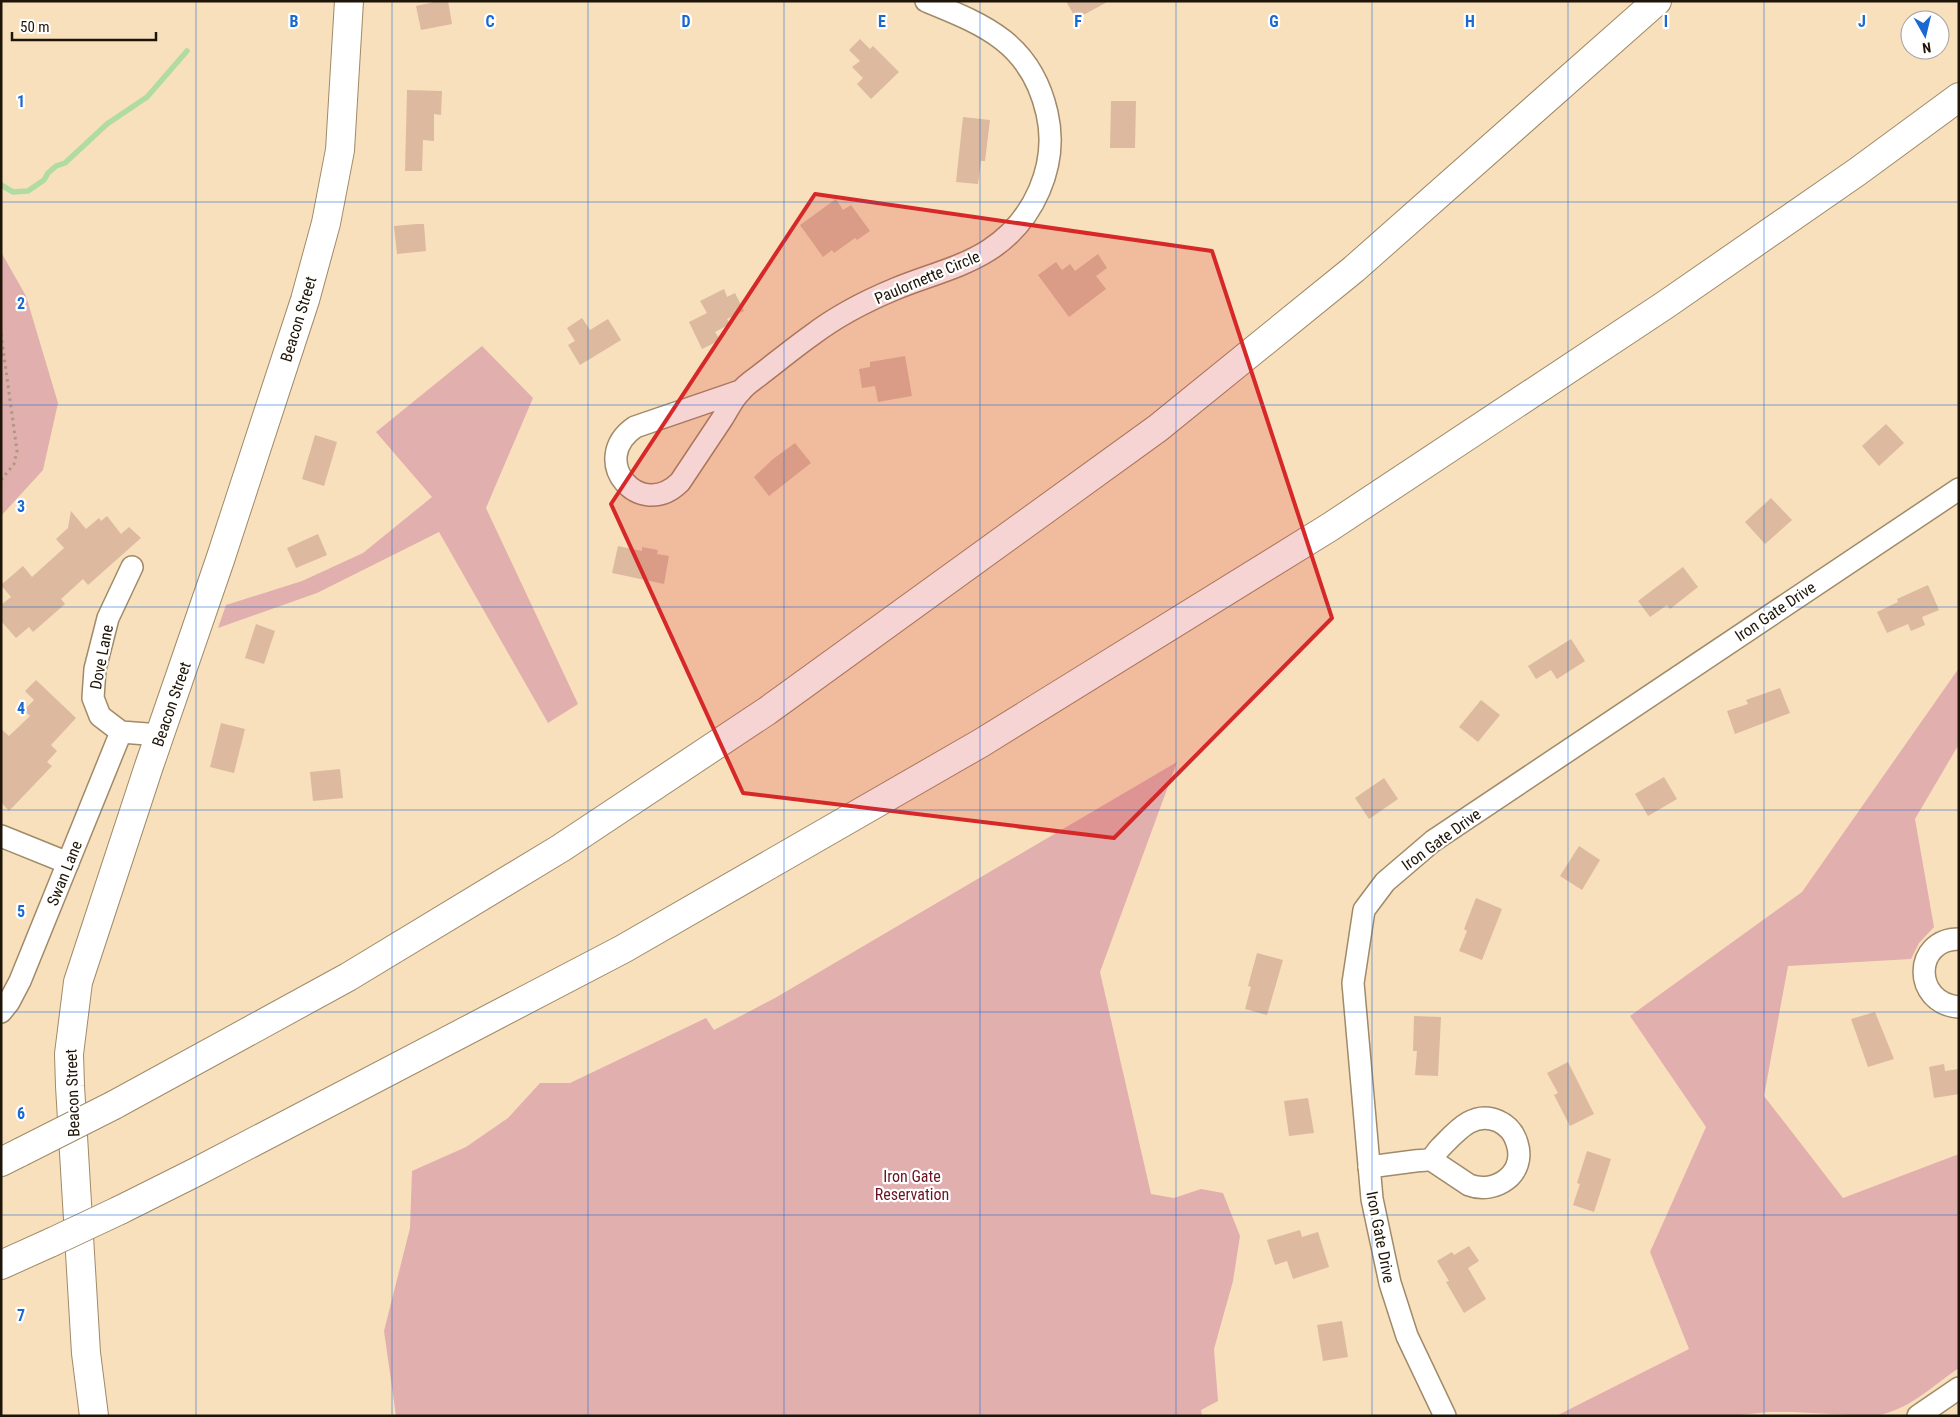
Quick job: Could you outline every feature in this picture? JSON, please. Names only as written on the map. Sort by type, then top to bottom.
[{"type":"main road","name":"Beacon Street","points":[[94,1416],[86,1343],[70,1086],[70,1045],[78,982],[220,560],[299,318],[326,223],[340,150],[348,1]]},
{"type":"main road","points":[[11,1157],[114,1105],[348,977],[561,848],[767,712],[1158,428],[1354,269],[1657,1]]},
{"type":"main road","points":[[1,1265],[120,1210],[196,1172],[623,949],[981,743],[1330,527],[1624,332],[1857,172],[1959,97]]},
{"type":"street","name":"Paulornette Circle","points":[[740,391],[635,427],[628,432],[619,444],[616,460],[619,475],[624,482],[636,492],[644,494],[660,494],[674,488],[680,482],[740,391],[795,347],[835,319],[893,290],[969,260],[988,250],[1006,238],[1033,204],[1048,164],[1050,142],[1049,121],[1044,100],[1036,80],[1010,45],[993,32],[974,21],[926,1]]},
{"type":"street","name":"Iron Gate Drive","points":[[1445,1416],[1407,1336],[1390,1283],[1372,1199],[1353,983],[1364,910],[1384,882],[1433,841],[1959,489]]},
{"type":"street","name":"Dove Lane","points":[[121,732],[100,716],[92,698],[95,669],[108,618],[132,567]]},
{"type":"street","points":[[121,732],[160,735]]},
{"type":"street","name":"Swan Lane","points":[[1,1012],[10,1002],[20,981],[121,732]]},
{"type":"street","points":[[1,836],[68,863]]},
{"type":"street","points":[[1959,939],[1947,940],[1935,948],[1926,960],[1924,974],[1928,988],[1937,1000],[1944,1004],[1959,1007]]},
{"type":"street","points":[[1369,1167],[1430,1159]]},
{"type":"street","points":[[1918,1416],[1959,1388]]},
{"type":"path","points":[[1,334],[17,451],[14,464],[1,480]]},
{"type":"highlighted area","points":[[815,194],[1212,251],[1332,618],[1114,838],[743,793],[611,504]]},
{"type":"green space","points":[[1,252],[26,296],[58,403],[43,470],[1,516]]},
{"type":"green space","points":[[482,346],[533,398],[486,508],[578,704],[548,723],[439,532],[317,593],[218,628],[226,605],[302,581],[363,553],[432,497],[376,432]]},
{"type":"green space","points":[[1959,668],[1959,744],[1915,819],[1934,927],[1919,943],[1911,959],[1788,966],[1764,1096],[1843,1198],[1959,1154],[1959,1368],[1908,1404],[1874,1416],[1768,1412],[1730,1416],[1556,1416],[1689,1349],[1650,1252],[1706,1127],[1630,1016],[1802,892]]},
{"type":"green space","name":"Iron Gate Reservation","points":[[1177,762],[1100,972],[1151,1194],[1174,1198],[1201,1189],[1223,1193],[1240,1236],[1233,1281],[1214,1349],[1218,1401],[1201,1410],[1202,1416],[396,1416],[384,1331],[410,1228],[412,1171],[466,1147],[508,1118],[540,1083],[570,1083],[706,1018],[714,1030],[775,998]]},
{"type":"building","points":[[448,1],[452,24],[421,30],[416,6]]},
{"type":"building","points":[[1066,1],[1109,1],[1076,19]]},
{"type":"building","points":[[860,39],[870,49],[873,46],[899,72],[871,99],[857,84],[863,78],[852,67],[860,61],[849,50]]},
{"type":"building","points":[[407,90],[442,91],[441,115],[434,114],[434,141],[423,140],[422,171],[405,171]]},
{"type":"building","points":[[1111,101],[1136,101],[1135,148],[1110,148]]},
{"type":"building","points":[[963,117],[990,120],[985,161],[981,161],[978,184],[956,182]]},
{"type":"building","points":[[836,199],[843,210],[851,205],[870,231],[857,240],[855,238],[834,253],[832,250],[823,257],[800,225]]},
{"type":"building","points":[[424,224],[426,251],[397,254],[394,226]]},
{"type":"building","points":[[1098,254],[1107,268],[1096,276],[1106,289],[1069,317],[1038,275],[1056,262],[1062,270],[1070,264],[1075,271]]},
{"type":"building","points":[[724,289],[727,297],[735,293],[744,311],[727,319],[730,324],[715,332],[720,340],[702,349],[689,322],[707,313],[700,301]]},
{"type":"building","points":[[582,318],[590,330],[608,319],[621,340],[580,365],[568,345],[575,341],[567,328]]},
{"type":"building","points":[[905,356],[912,396],[878,402],[875,386],[862,388],[859,369],[870,367],[870,362]]},
{"type":"building","points":[[1886,424],[1904,443],[1879,466],[1862,446]]},
{"type":"building","points":[[315,435],[337,442],[324,486],[302,479]]},
{"type":"building","points":[[795,443],[811,463],[769,496],[754,477],[773,459]]},
{"type":"building","points":[[1771,498],[1792,520],[1765,544],[1745,522]]},
{"type":"building","points":[[71,511],[86,529],[99,518],[101,521],[107,516],[121,534],[129,527],[141,538],[88,585],[83,579],[61,599],[65,604],[33,632],[29,627],[16,638],[1,621],[1,605],[11,597],[1,585],[23,566],[32,577],[64,548],[56,539],[68,528]]},
{"type":"building","points":[[318,534],[327,555],[296,568],[287,548]]},
{"type":"building","points":[[618,546],[642,551],[642,547],[658,550],[657,554],[669,556],[664,584],[612,573]]},
{"type":"building","points":[[1683,567],[1698,587],[1670,609],[1667,605],[1650,617],[1638,601]]},
{"type":"building","points":[[1928,585],[1939,610],[1922,617],[1925,625],[1911,631],[1908,624],[1887,633],[1877,612],[1898,602],[1897,599]]},
{"type":"building","points":[[256,624],[275,631],[264,664],[245,658]]},
{"type":"building","points":[[1571,639],[1585,661],[1557,679],[1551,670],[1536,679],[1528,666]]},
{"type":"building","points":[[36,680],[76,718],[51,745],[57,751],[47,762],[52,766],[9,811],[1,802],[1,729],[9,736],[30,716],[24,710],[34,700],[25,691]]},
{"type":"building","points":[[1780,688],[1790,713],[1735,734],[1727,711],[1748,704],[1746,700]]},
{"type":"building","points":[[1481,700],[1500,715],[1478,742],[1459,727]]},
{"type":"building","points":[[221,723],[245,729],[234,773],[210,767]]},
{"type":"building","points":[[340,769],[343,798],[313,801],[310,772]]},
{"type":"building","points":[[1664,777],[1677,799],[1648,816],[1635,794]]},
{"type":"building","points":[[1384,778],[1398,799],[1369,819],[1355,798]]},
{"type":"building","points":[[1579,846],[1600,860],[1582,890],[1560,876]]},
{"type":"building","points":[[1476,898],[1502,909],[1482,960],[1459,951],[1467,931],[1464,929]]},
{"type":"building","points":[[1257,953],[1283,960],[1267,1015],[1245,1009],[1251,987],[1248,986]]},
{"type":"building","points":[[1875,1012],[1894,1059],[1868,1067],[1851,1019]]},
{"type":"building","points":[[1414,1016],[1441,1017],[1438,1076],[1415,1075],[1417,1051],[1413,1051]]},
{"type":"building","points":[[1568,1062],[1594,1114],[1570,1126],[1554,1095],[1558,1093],[1547,1073]]},
{"type":"building","points":[[1944,1064],[1945,1071],[1959,1069],[1959,1094],[1934,1098],[1929,1067]]},
{"type":"building","points":[[1308,1098],[1314,1133],[1289,1136],[1284,1101]]},
{"type":"building","points":[[1587,1151],[1611,1159],[1594,1212],[1573,1205],[1580,1184],[1577,1183]]},
{"type":"building","points":[[1300,1230],[1302,1237],[1318,1232],[1329,1267],[1293,1279],[1287,1261],[1275,1265],[1267,1240]]},
{"type":"building","points":[[1469,1246],[1479,1261],[1468,1268],[1486,1299],[1464,1313],[1446,1282],[1449,1281],[1437,1261],[1452,1252],[1454,1255]]},
{"type":"building","points":[[1342,1321],[1348,1357],[1323,1361],[1317,1325]]},
{"type":"waterway","points":[[1,185],[13,192],[28,191],[44,180],[48,173],[56,166],[65,163],[107,124],[147,97],[187,51]]}]
